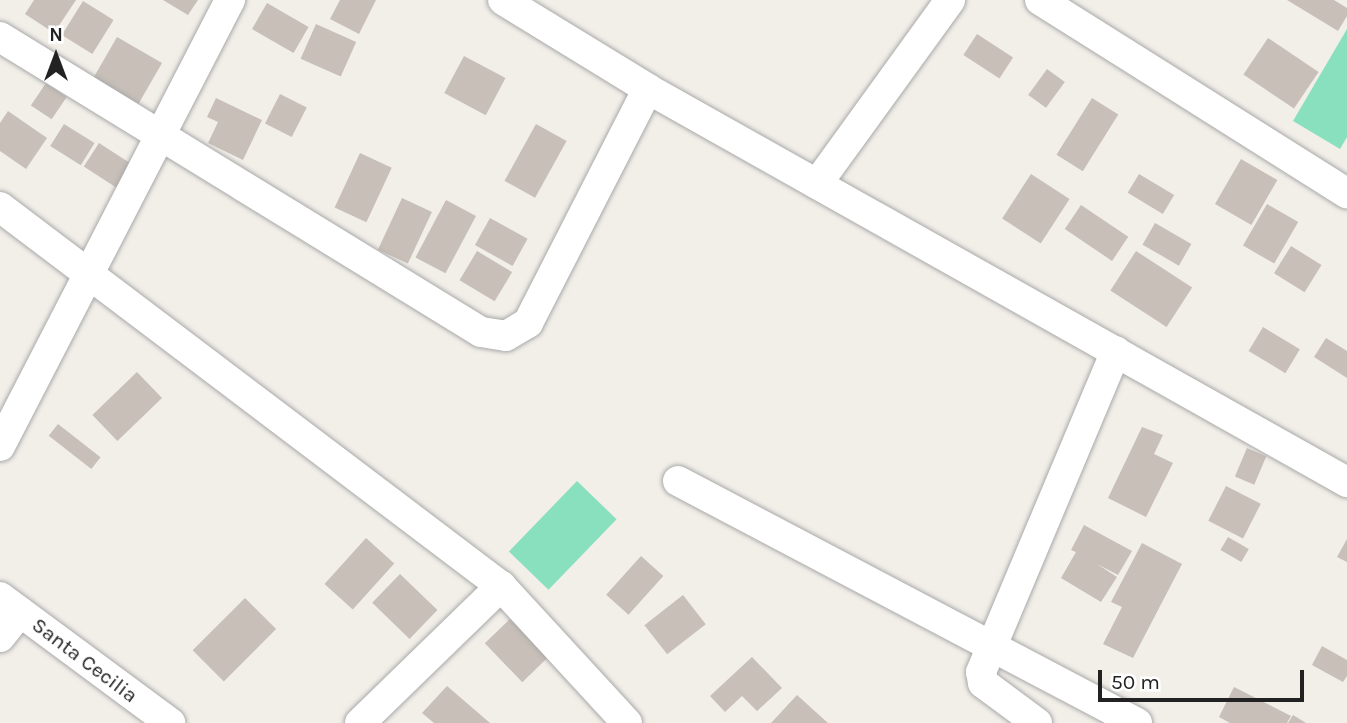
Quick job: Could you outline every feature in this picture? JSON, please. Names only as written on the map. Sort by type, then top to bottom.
[{"type":"street","points":[[0,446],[230,0]]},
{"type":"street","points":[[503,0],[648,89],[1347,482]]},
{"type":"street","points":[[817,184],[950,0]]},
{"type":"street","points":[[1040,0],[1347,193]]},
{"type":"street","points":[[0,37],[481,332],[506,336],[528,323],[648,89]]},
{"type":"street","points":[[0,207],[501,586],[627,723]]},
{"type":"street","points":[[1037,723],[983,683],[981,672],[1116,351]]},
{"type":"street","points":[[678,481],[1136,723]]},
{"type":"street","points":[[360,723],[501,586]]},
{"type":"street","points":[[0,637],[10,604]]},
{"type":"street","name":"Santa Cecilia","points":[[10,604],[170,723]]},
{"type":"green space","points":[[1347,29],[1347,137],[1340,149],[1293,121]]},
{"type":"green space","points":[[577,481],[617,519],[548,590],[509,551]]},
{"type":"building","points":[[34,0],[76,0],[54,33],[25,14]]},
{"type":"building","points":[[163,0],[198,0],[188,15]]},
{"type":"building","points":[[340,0],[376,0],[359,34],[330,19]]},
{"type":"building","points":[[1287,0],[1334,0],[1347,8],[1347,16],[1338,31]]},
{"type":"building","points":[[83,1],[114,20],[92,54],[62,35]]},
{"type":"building","points":[[267,3],[309,27],[294,53],[252,29]]},
{"type":"building","points":[[316,24],[356,42],[341,77],[301,59]]},
{"type":"building","points":[[977,34],[1013,57],[999,78],[963,55]]},
{"type":"building","points":[[117,37],[162,63],[139,104],[94,78]]},
{"type":"building","points":[[1268,38],[1319,72],[1294,109],[1243,74]]},
{"type":"building","points":[[464,56],[505,78],[486,115],[444,93]]},
{"type":"building","points":[[1047,69],[1065,82],[1046,108],[1028,95]]},
{"type":"building","points":[[46,83],[67,97],[52,119],[31,105]]},
{"type":"building","points":[[280,94],[307,108],[292,137],[265,123]]},
{"type":"building","points":[[216,98],[262,120],[243,160],[208,143],[218,122],[207,117]]},
{"type":"building","points":[[1092,98],[1118,114],[1083,171],[1056,155]]},
{"type":"building","points":[[8,111],[47,138],[26,169],[0,151],[0,123]]},
{"type":"building","points":[[64,124],[95,143],[81,165],[50,146]]},
{"type":"building","points":[[536,124],[567,141],[535,198],[504,181]]},
{"type":"building","points":[[99,143],[138,168],[122,192],[84,166]]},
{"type":"building","points":[[360,153],[392,168],[366,222],[335,207]]},
{"type":"building","points":[[1241,159],[1277,180],[1251,225],[1215,204]]},
{"type":"building","points":[[1031,174],[1070,199],[1041,244],[1002,218]]},
{"type":"building","points":[[1139,174],[1174,195],[1163,214],[1128,193]]},
{"type":"building","points":[[402,198],[432,212],[408,264],[378,250]]},
{"type":"building","points":[[446,200],[476,216],[446,273],[415,257]]},
{"type":"building","points":[[1267,204],[1298,222],[1274,264],[1243,246]]},
{"type":"building","points":[[1081,205],[1128,237],[1112,261],[1065,229]]},
{"type":"building","points":[[490,218],[528,239],[513,266],[475,245]]},
{"type":"building","points":[[1155,223],[1191,244],[1179,266],[1142,245]]},
{"type":"building","points":[[1291,246],[1322,265],[1305,292],[1274,273]]},
{"type":"building","points":[[477,251],[512,272],[495,301],[459,280]]},
{"type":"building","points":[[1136,251],[1192,287],[1167,327],[1110,290]]},
{"type":"building","points":[[1263,327],[1300,349],[1285,373],[1249,351]]},
{"type":"building","points":[[1326,338],[1347,351],[1347,378],[1314,357]]},
{"type":"building","points":[[137,372],[162,398],[117,441],[92,415]]},
{"type":"building","points":[[58,424],[101,457],[91,469],[49,436]]},
{"type":"building","points":[[1142,427],[1163,435],[1154,454],[1173,463],[1146,517],[1108,498]]},
{"type":"building","points":[[1247,448],[1266,456],[1254,485],[1235,477]]},
{"type":"building","points":[[1226,486],[1261,504],[1243,538],[1208,521]]},
{"type":"building","points":[[1084,525],[1132,551],[1118,575],[1097,564],[1117,577],[1101,602],[1061,578],[1076,552],[1071,550]]},
{"type":"building","points":[[1228,537],[1249,549],[1241,562],[1220,550]]},
{"type":"building","points":[[366,538],[394,563],[353,610],[325,584]]},
{"type":"building","points":[[1347,539],[1347,562],[1337,557]]},
{"type":"building","points":[[1142,543],[1182,564],[1133,658],[1103,644],[1122,607],[1111,602]]},
{"type":"building","points":[[641,556],[663,576],[628,615],[606,595]]},
{"type":"building","points":[[400,574],[437,610],[410,639],[372,603]]},
{"type":"building","points":[[683,595],[706,624],[667,654],[644,625]]},
{"type":"building","points":[[245,598],[276,629],[224,681],[193,650]]},
{"type":"building","points":[[510,619],[548,658],[522,682],[485,643]]},
{"type":"building","points":[[1322,646],[1347,660],[1347,676],[1343,682],[1312,665]]},
{"type":"building","points":[[752,657],[782,688],[757,711],[742,696],[725,712],[710,696]]},
{"type":"building","points":[[447,686],[490,723],[434,723],[422,713]]},
{"type":"building","points":[[1234,687],[1291,716],[1287,723],[1230,723],[1219,717]]},
{"type":"building","points":[[797,695],[828,723],[771,723]]},
{"type":"building","points":[[1293,715],[1306,723],[1288,723]]}]
